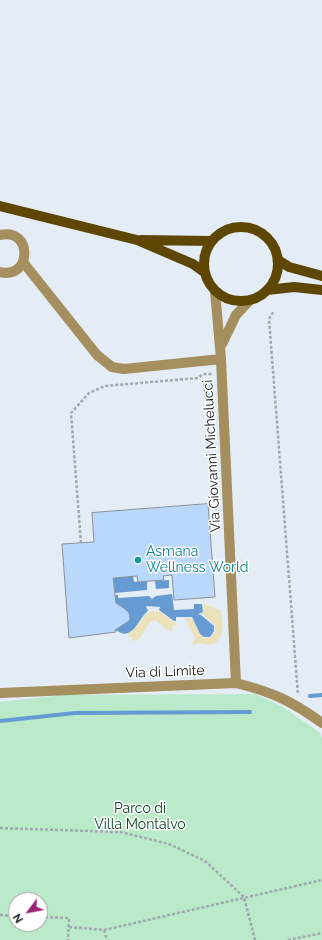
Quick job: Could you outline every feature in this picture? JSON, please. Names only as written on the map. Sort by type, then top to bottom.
[{"type":"main road","points":[[0,206],[137,240],[193,264],[204,272]]},
{"type":"main road","points":[[231,227],[251,228],[268,238],[277,252],[278,260],[275,280],[267,290],[249,301],[231,300],[215,291],[206,279],[204,272],[204,258],[211,241],[217,235],[231,227]]},
{"type":"main road","points":[[137,240],[211,241]]},
{"type":"main road","points":[[278,260],[289,267],[322,276]]},
{"type":"main road","points":[[267,290],[294,287],[322,290]]},
{"type":"street","points":[[0,235],[11,235],[22,243],[24,249],[23,262],[15,270],[0,272]]},
{"type":"street","points":[[23,262],[97,355],[112,367],[130,369],[221,359]]},
{"type":"street","name":"Via Giovanni Michelucci","points":[[215,291],[221,348],[236,683]]},
{"type":"street","name":"Via Giovanni Michelucci","points":[[221,348],[236,315],[249,301]]},
{"type":"street","name":"Via di Limite","points":[[0,693],[236,683],[257,688],[296,704],[322,722]]},
{"type":"path","points":[[273,312],[269,319],[298,698]]},
{"type":"path","points":[[81,543],[71,413],[89,394],[105,386],[198,378],[203,374],[222,373]]},
{"type":"path","points":[[0,828],[121,832],[169,844],[205,861],[244,897],[255,940]]},
{"type":"path","points":[[69,927],[104,930],[322,880]]},
{"type":"path","points":[[48,917],[69,918],[68,940]]},
{"type":"path","points":[[104,930],[107,940]]},
{"type":"path","points":[[288,940],[322,933]]},
{"type":"green space","name":"Parco di Villa Montalvo","points":[[255,694],[283,707],[319,732],[322,737],[322,940],[0,940],[0,702],[63,695]]},
{"type":"sand","points":[[203,603],[220,610],[223,624],[221,636],[218,641],[213,644],[206,645],[198,643],[195,645],[192,642],[195,639],[185,617],[194,620],[199,633],[203,637],[210,638],[215,632],[215,625],[201,613],[204,613]]},
{"type":"sand","points":[[152,611],[161,612],[173,622],[176,622],[177,626],[172,626],[173,631],[170,631],[154,620],[150,622],[139,638],[132,641],[132,637],[129,637],[128,634],[135,629],[148,613]]},
{"type":"water","points":[[133,576],[134,582],[147,581],[147,590],[115,593],[113,578]]},
{"type":"water","points":[[169,580],[169,588],[156,589],[155,581]]},
{"type":"water","points":[[172,594],[174,610],[194,609],[194,604],[202,604],[203,612],[198,614],[214,626],[214,631],[210,637],[204,637],[200,634],[192,617],[176,617],[176,621],[174,621],[159,610],[160,607],[146,606],[148,611],[132,631],[124,634],[115,630],[130,618],[125,609],[116,603],[115,595],[118,595],[118,598],[149,596],[152,599],[156,596]]},
{"type":"building","points":[[204,383],[212,383],[213,398],[206,398]]},
{"type":"building","name":"Asmana Wellness World","points":[[208,504],[215,597],[174,600],[172,575],[163,576],[164,580],[138,582],[137,576],[113,578],[116,603],[129,613],[129,621],[115,630],[116,632],[69,638],[62,544],[94,542],[92,513]]},
{"type":"waterway","points":[[310,696],[322,695]]},
{"type":"waterway","points":[[0,721],[75,713],[250,712]]},
{"type":"place","name":"Asmana Wellness World","points":[[138,560]]}]
